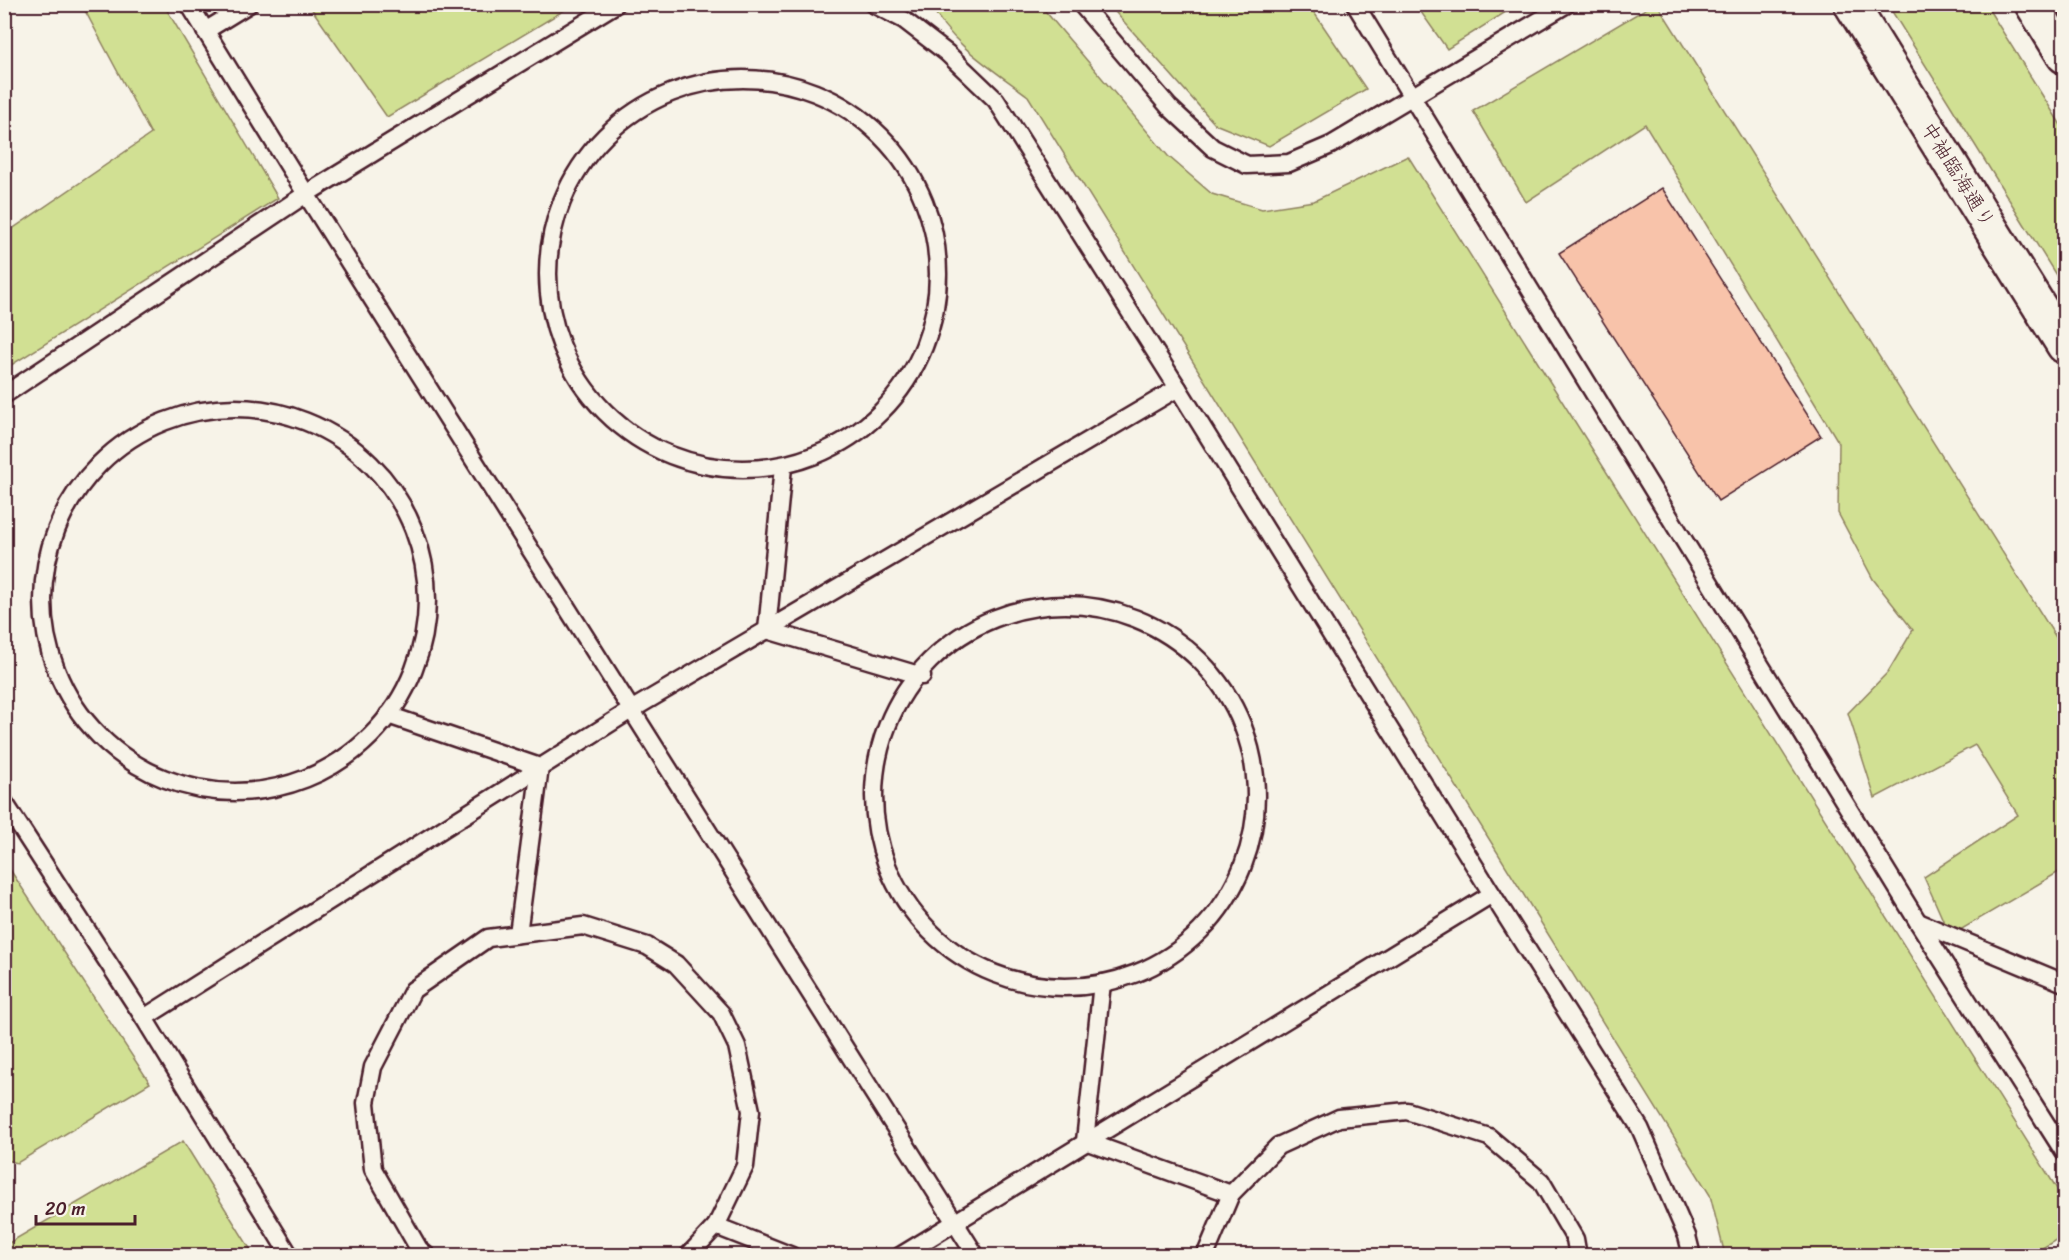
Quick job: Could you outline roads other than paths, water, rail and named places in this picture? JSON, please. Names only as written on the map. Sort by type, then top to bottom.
[{"type":"street","name":"中袖臨海通り","points":[[1851,4],[2064,346]]},
{"type":"street","points":[[2032,4],[2064,56]]},
{"type":"lane","points":[[189,4],[306,195],[976,1256]]},
{"type":"lane","points":[[205,31],[249,4]]},
{"type":"lane","points":[[4,395],[306,195],[616,4]]},
{"type":"lane","points":[[873,4],[904,20],[947,53],[996,100],[1640,1128],[1687,1236],[1692,1256]]},
{"type":"lane","points":[[896,4],[904,20]]},
{"type":"lane","points":[[1081,4],[1169,107],[1213,148],[1246,165],[1289,163],[1331,145],[1567,4]]},
{"type":"lane","points":[[1355,4],[1918,922],[2064,1152]]},
{"type":"lane","points":[[759,77],[826,95],[868,121],[913,173],[937,237],[935,322],[907,384],[847,442],[783,467],[714,469],[644,445],[591,402],[553,330],[545,262],[569,179],[612,126],[691,84],[759,77]]},
{"type":"lane","points":[[144,1018],[631,710],[1178,388]]},
{"type":"lane","points":[[241,407],[307,421],[366,457],[408,511],[427,568],[426,635],[403,698],[388,715],[354,753],[295,785],[196,790],[133,766],[78,715],[48,654],[40,589],[57,524],[93,469],[146,428],[241,407]]},
{"type":"lane","points":[[768,630],[783,467]]},
{"type":"lane","points":[[1065,604],[1131,615],[1205,663],[1243,718],[1258,770],[1253,843],[1208,928],[1132,978],[1066,990],[982,971],[911,914],[881,855],[872,807],[891,711],[922,676],[953,639],[1013,610],[1065,604]]},
{"type":"lane","points":[[768,630],[922,676]]},
{"type":"lane","points":[[388,715],[540,767]]},
{"type":"lane","points":[[518,934],[540,767]]},
{"type":"lane","points":[[4,802],[144,1018],[290,1256]]},
{"type":"lane","points":[[900,1256],[1492,894]]},
{"type":"lane","points":[[1918,922],[2064,983]]},
{"type":"lane","points":[[427,1256],[419,1249],[373,1169],[366,1103],[373,1067],[413,990],[488,938],[583,926],[647,946],[676,964],[721,1013],[737,1046],[751,1111],[745,1166],[716,1226],[688,1256]]},
{"type":"lane","points":[[1085,1141],[1102,983]]},
{"type":"lane","points":[[1205,1256],[1231,1194],[1278,1146],[1339,1118],[1407,1111],[1489,1137],[1533,1173],[1541,1181],[1575,1239],[1578,1256]]},
{"type":"lane","points":[[1085,1141],[1231,1194]]},
{"type":"lane","points":[[716,1226],[792,1256]]}]
